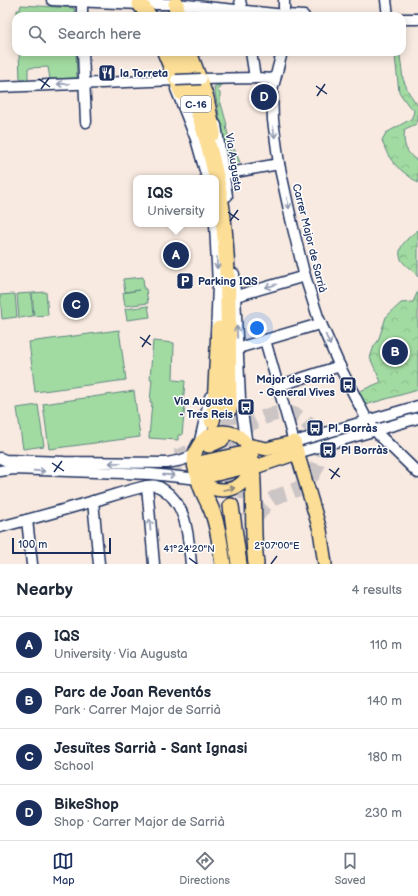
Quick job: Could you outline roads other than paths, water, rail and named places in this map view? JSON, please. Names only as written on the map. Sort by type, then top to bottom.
[{"type":"highway","points":[[167,56],[196,131],[212,157]]},
{"type":"highway","name":"C-16","points":[[179,56],[191,87],[212,157],[215,175]]},
{"type":"highway","points":[[190,56],[206,98],[211,118],[214,136],[214,149],[212,157]]},
{"type":"highway","name":"C-16","points":[[219,194],[222,210],[227,271],[231,292],[229,409]]},
{"type":"highway","points":[[212,421],[215,406],[218,337],[222,310],[231,292]]},
{"type":"highway","points":[[223,564],[218,528],[212,510],[202,492],[205,457],[246,459],[254,489],[254,548],[256,564]]},
{"type":"highway","points":[[231,505],[244,514],[249,536],[250,564]]},
{"type":"highway","points":[[228,564],[223,525],[231,505]]},
{"type":"highway","points":[[231,505],[239,564]]},
{"type":"main road","points":[[205,457],[207,436],[220,432],[237,436],[246,459]]},
{"type":"main road","points":[[246,459],[296,447]]},
{"type":"main road","points":[[246,459],[267,448],[296,447]]},
{"type":"main road","points":[[296,447],[320,530],[325,564]]},
{"type":"street","points":[[52,0],[82,0],[143,9],[241,9],[259,12]]},
{"type":"street","points":[[82,0],[82,12]]},
{"type":"street","points":[[284,0],[284,12]]},
{"type":"street","points":[[386,0],[388,12]]},
{"type":"street","points":[[406,19],[418,19]]},
{"type":"street","points":[[83,56],[86,122]]},
{"type":"street","points":[[162,56],[174,80],[196,139],[206,175]]},
{"type":"street","name":"Via Augusta","points":[[195,56],[218,136],[224,174],[231,234],[231,292],[238,348],[240,398],[246,459]]},
{"type":"street","points":[[252,56],[255,78]]},
{"type":"street","name":"Carrer Major de Sarrià","points":[[281,56],[272,91],[272,115],[280,164],[306,276],[321,324],[367,420],[418,473]]},
{"type":"street","points":[[0,86],[202,79],[275,79]]},
{"type":"street","points":[[224,174],[280,164]]},
{"type":"street","points":[[205,457],[215,359],[218,285],[215,227]]},
{"type":"street","points":[[231,292],[306,276]]},
{"type":"street","points":[[238,348],[321,324]]},
{"type":"street","points":[[265,340],[296,447]]},
{"type":"street","points":[[278,386],[340,366]]},
{"type":"street","points":[[296,447],[367,420],[418,406]]},
{"type":"street","points":[[296,447],[375,430],[418,418]]},
{"type":"street","points":[[0,458],[5,460],[64,462],[167,463],[205,457]]},
{"type":"street","points":[[0,472],[13,469],[151,474],[205,457]]},
{"type":"street","points":[[0,528],[152,485],[160,487],[179,504],[188,535],[191,564]]},
{"type":"street","points":[[147,486],[154,564]]},
{"type":"street","points":[[93,501],[99,564]]},
{"type":"street","points":[[27,520],[32,564]]},
{"type":"tunnel","points":[[159,0],[163,12]]},
{"type":"tunnel","points":[[229,409],[231,506]]},
{"type":"tunnel","points":[[222,439],[263,418],[274,414],[284,413],[295,415],[305,421],[312,428],[317,437],[319,456],[313,474],[307,482],[299,488],[277,496],[271,500],[260,512],[251,527]]},
{"type":"tunnel","points":[[175,457],[194,449],[202,440],[212,421]]},
{"type":"tunnel","points":[[166,464],[203,463]]},
{"type":"tunnel","points":[[245,500],[247,491],[256,477]]},
{"type":"place","name":"la Torreta","points":[[107,73]]},
{"type":"place","name":"BikeShop","points":[[264,97]]},
{"type":"place","name":"IQS","points":[[176,255]]},
{"type":"place","name":"Parking IQS","points":[[185,281]]},
{"type":"place","name":"Jesuïtes Sarrià - Sant Ignasi","points":[[76,305]]},
{"type":"place","name":"Parc de Joan Reventós","points":[[395,352]]},
{"type":"place","name":"Major de Sarrià - General Vives","points":[[348,385]]},
{"type":"place","name":"Via Augusta - Tres Reis","points":[[246,407]]},
{"type":"place","name":"Pl. Borràs","points":[[315,428]]},
{"type":"place","name":"Pl Borràs","points":[[328,450]]}]
